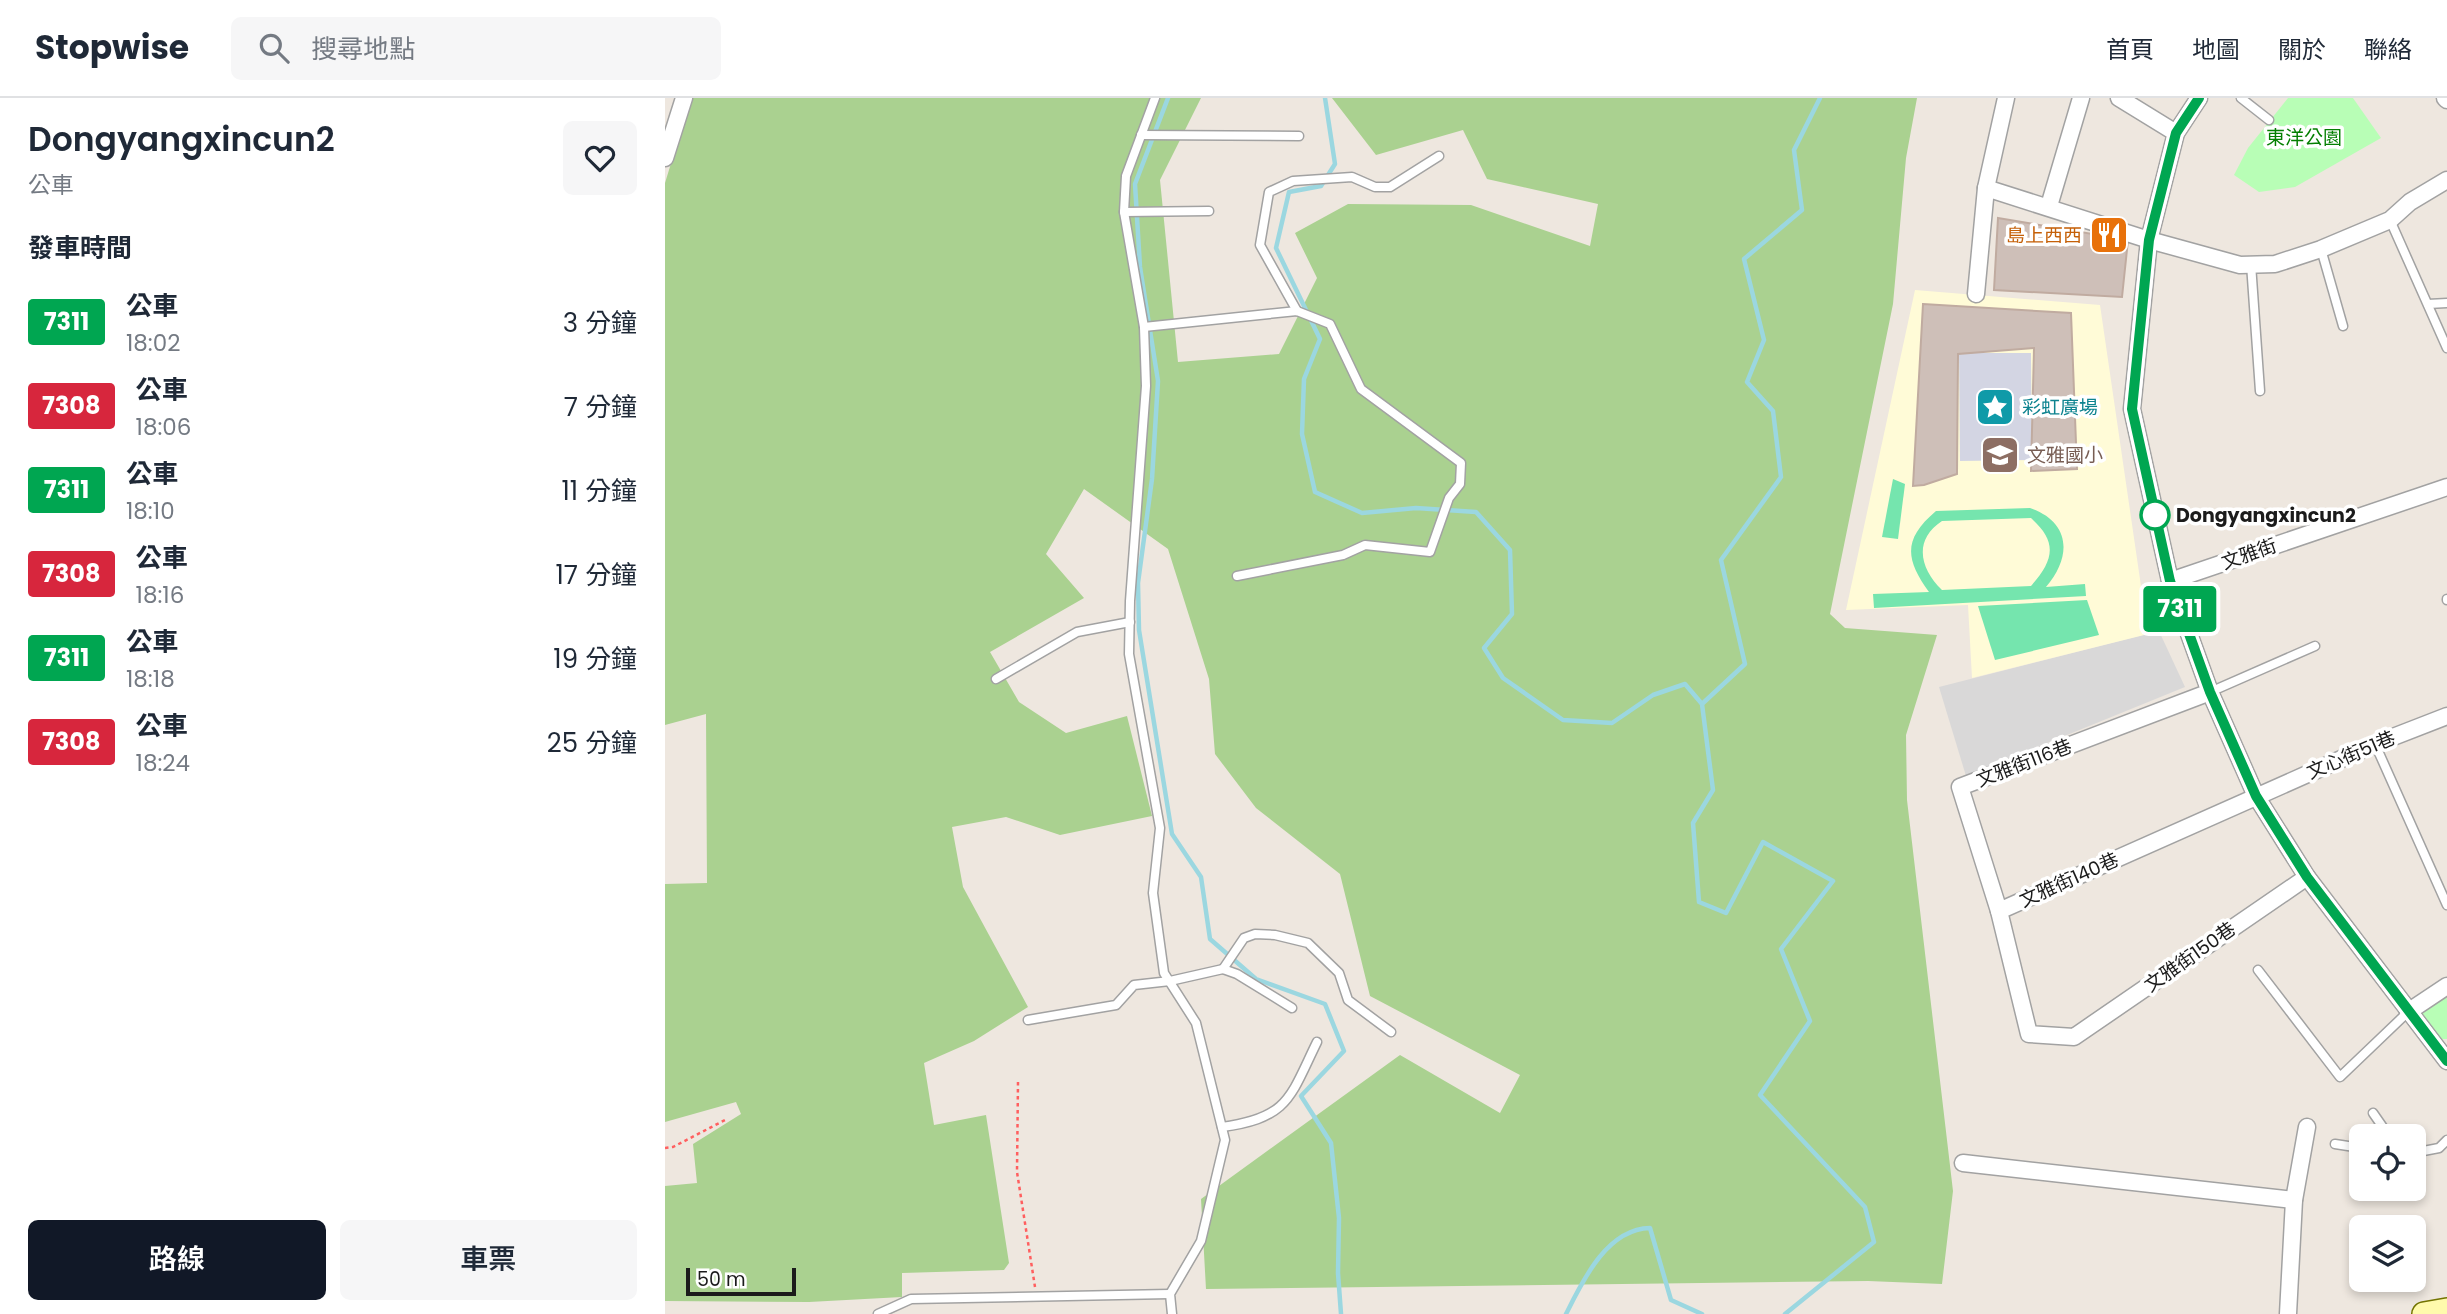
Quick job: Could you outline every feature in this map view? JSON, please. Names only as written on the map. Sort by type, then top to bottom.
[{"type":"street","points":[[665,158],[684,98]]},
{"type":"street","points":[[1976,294],[1986,187],[2006,98]]},
{"type":"street","points":[[2049,206],[2081,98]]},
{"type":"street","points":[[2119,98],[2176,133]]},
{"type":"street","points":[[2199,98],[2176,133],[2149,240],[2132,409],[2170,581],[2210,692],[2256,796],[2307,877],[2447,1060]]},
{"type":"street","points":[[1986,187],[2149,240],[2240,265],[2275,264],[2321,249],[2390,220],[2410,202],[2447,180]]},
{"type":"street","name":"文雅街","points":[[2170,581],[2447,487]]},
{"type":"street","name":"文雅街116巷","points":[[1999,911],[1960,787],[2210,692]]},
{"type":"street","name":"文心街51巷","points":[[2256,796],[2447,716]]},
{"type":"street","name":"文雅街140巷","points":[[2074,1037],[2029,1034],[1999,911],[2256,796]]},
{"type":"street","name":"文雅街150巷","points":[[2074,1037],[2307,877]]},
{"type":"street","points":[[2408,1012],[2447,986]]},
{"type":"street","points":[[2288,1314],[2294,1200],[2308,1127]]},
{"type":"street","points":[[1963,1163],[2294,1200]]},
{"type":"street","points":[[2424,1314],[2447,1310]]},
{"type":"lane","points":[[1155,98],[1144,135],[1126,176],[1126,212],[1145,327],[1146,386],[1129,654],[1160,828],[1153,893],[1164,973],[1196,1023],[1226,1140],[1201,1241],[1170,1294],[1172,1314]]},
{"type":"lane","points":[[2241,98],[2269,120]]},
{"type":"lane","points":[[1144,135],[1300,136]]},
{"type":"lane","points":[[1300,312],[1260,245],[1269,192],[1293,181],[1353,177],[1375,187],[1390,187],[1439,156]]},
{"type":"lane","points":[[1126,212],[1209,211]]},
{"type":"lane","points":[[2390,220],[2447,348]]},
{"type":"lane","points":[[2321,249],[2343,326]]},
{"type":"lane","points":[[2251,264],[2260,391]]},
{"type":"lane","points":[[2428,304],[2447,303]]},
{"type":"lane","points":[[1145,327],[1300,312],[1330,324],[1361,389],[1461,463],[1460,484],[1447,503],[1430,552],[1365,545],[1343,555],[1237,576]]},
{"type":"lane","points":[[996,679],[1077,632],[1130,622]]},
{"type":"lane","points":[[2210,692],[2315,646]]},
{"type":"lane","points":[[2375,744],[2447,905]]},
{"type":"lane","points":[[1028,1020],[1116,1005],[1134,985],[1170,981],[1225,966],[1244,938],[1255,934],[1275,934],[1308,943],[1339,973],[1348,1000],[1391,1032]]},
{"type":"lane","points":[[1225,966],[1292,1008]]},
{"type":"lane","points":[[2258,970],[2340,1077],[2408,1012]]},
{"type":"lane","points":[[1222,1127],[1255,1122],[1288,1101],[1317,1042]]},
{"type":"lane","points":[[2373,1113],[2381,1124]]},
{"type":"lane","points":[[2426,1150],[2439,1148],[2447,1140]]},
{"type":"lane","points":[[2335,1144],[2349,1146]]},
{"type":"lane","points":[[878,1314],[911,1299],[1170,1294]]},
{"type":"path","points":[[1018,1082],[1017,1172],[1037,1297]]},
{"type":"path","points":[[665,1148],[673,1147],[725,1120]]},
{"type":"shaded area","name":"文雅國小","points":[[1915,290],[2100,305],[2148,634],[1972,678],[1968,605],[1846,610]]},
{"type":"shaded area","name":"彩虹廣場","points":[[1959,353],[2031,353],[2032,460],[1960,461]]},
{"type":"shaded area","points":[[2159,631],[2185,687],[1966,776],[1939,687]]},
{"type":"green space","points":[[691,98],[1201,98],[1160,180],[1178,362],[1279,354],[1317,278],[1295,233],[1348,204],[1471,205],[1590,246],[1598,204],[1487,179],[1463,130],[1376,155],[1332,98],[1917,98],[1906,158],[1893,304],[1830,614],[1845,628],[1937,635],[1906,735],[1907,800],[1953,1191],[1942,1284],[1868,1281],[1206,1289],[1201,1199],[1400,1055],[1500,1113],[1520,1075],[1370,996],[1340,874],[1256,808],[1215,754],[1209,679],[1168,549],[1084,489],[1046,554],[1084,598],[990,652],[1019,702],[1066,733],[1127,716],[1152,816],[1060,835],[1006,817],[952,827],[963,887],[1028,1007],[974,1041],[924,1063],[934,1125],[986,1115],[1009,1263],[1004,1270],[902,1273],[902,1297],[809,1302],[665,1301],[665,1186],[697,1183],[693,1144],[741,1114],[736,1102],[665,1122],[665,884],[707,883],[706,714],[665,725],[665,183]]},
{"type":"green space","name":"東洋公園","points":[[2288,98],[2353,98],[2381,138],[2295,187],[2259,192],[2234,175],[2248,148]]},
{"type":"green space","points":[[1893,479],[1905,484],[1898,539],[1882,537]]},
{"type":"green space","points":[[2030,508],[2044,514],[2060,531],[2063,542],[2060,564],[2046,587],[2085,584],[2086,596],[1874,608],[1873,594],[1929,592],[1915,569],[1911,550],[1918,531],[1936,511]],"holes":[[[2031,518],[2046,535],[2050,551],[2045,568],[2031,586],[1942,590],[1934,582],[1925,564],[1923,546],[1933,529],[1942,521]]]},
{"type":"green space","points":[[2087,600],[2099,635],[1995,660],[1978,606]]},
{"type":"green space","points":[[2447,992],[2447,1039],[2442,1039],[2420,1014]]},
{"type":"building","points":[[1998,218],[2128,240],[2122,297],[1994,290]]},
{"type":"building","points":[[1923,304],[2071,313],[2077,469],[2031,471],[2034,348],[1958,354],[1957,474],[1913,486]]},
{"type":"waterway","points":[[1168,98],[1135,184],[1140,267],[1158,381],[1152,479],[1138,583],[1139,630],[1172,834],[1201,877],[1210,939],[1256,979],[1325,1004],[1344,1051],[1301,1096],[1331,1143],[1339,1218],[1338,1273],[1341,1314]]},
{"type":"waterway","points":[[1325,98],[1335,164],[1321,186],[1289,192],[1276,248],[1320,339],[1304,379],[1302,434],[1315,492],[1362,513],[1416,508],[1476,512],[1510,550],[1512,614],[1484,648],[1503,678],[1563,720],[1612,723],[1653,695],[1685,684],[1702,704]]},
{"type":"waterway","points":[[1785,1314],[1874,1242],[1865,1207],[1760,1095],[1810,1021],[1781,949],[1833,881],[1763,842],[1726,913],[1699,902],[1693,823],[1713,790],[1702,704],[1745,664],[1721,560],[1781,477],[1773,411],[1747,382],[1764,340],[1744,259],[1802,210],[1794,150],[1820,98]]},
{"type":"waterway","points":[[1566,1314],[1580,1286],[1609,1247],[1621,1237],[1650,1228],[1671,1300],[1702,1314]]},
{"type":"bus line","name":"7311","points":[[2199,98],[2176,133],[2149,240],[2132,409],[2170,581],[2210,692],[2256,796],[2307,877],[2447,1061]]},
{"type":"place","name":"島上西西","points":[[2109,235]]},
{"type":"place","name":"彩虹廣場","points":[[1995,407]]},
{"type":"place","name":"文雅國小","points":[[2000,455]]},
{"type":"place","name":"Dongyangxincun2","points":[[2155,515]]}]
